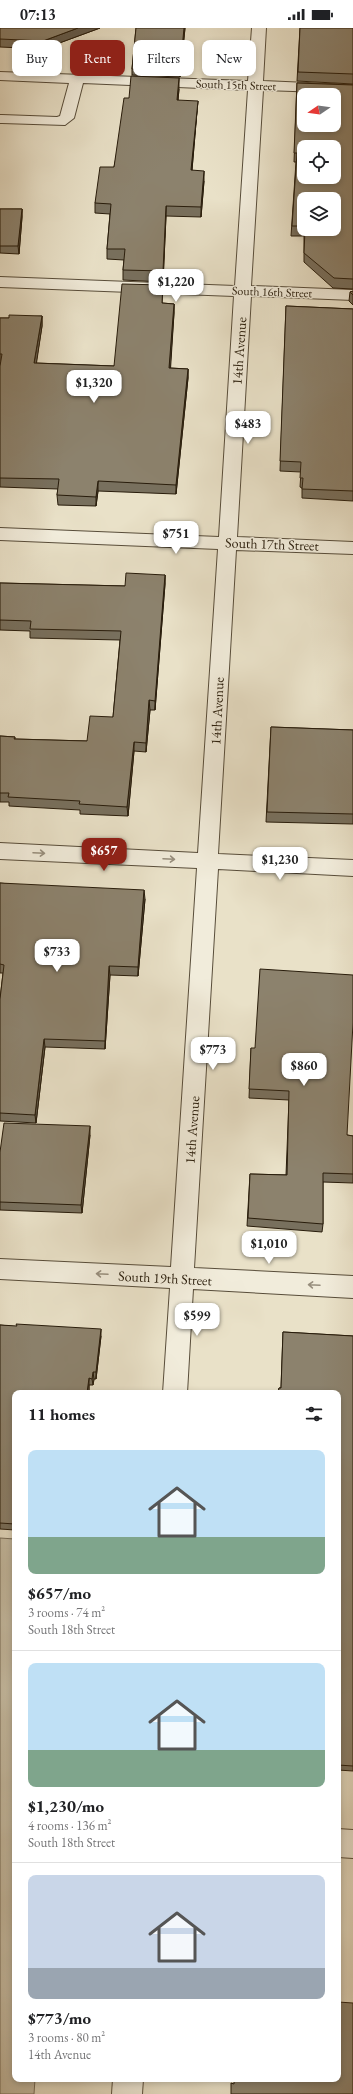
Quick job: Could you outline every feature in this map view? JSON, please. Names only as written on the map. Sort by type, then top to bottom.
[{"type":"street","name":"14th Avenue","points":[[175,1390],[209,861],[226,542],[259,28]]},
{"type":"street","name":"South 15th Street","points":[[0,76],[353,89]]},
{"type":"street","points":[[2,119],[60,122],[67,118],[74,97],[77,78]]},
{"type":"street","name":"South 16th Street","points":[[0,282],[353,295]]},
{"type":"street","name":"South 17th Street","points":[[0,534],[353,548]]},
{"type":"street","points":[[0,851],[353,868]]},
{"type":"street","name":"South 19th Street","points":[[0,1269],[353,1287]]},
{"type":"street","points":[[341,1843],[353,1844]]},
{"type":"street","points":[[128,2082],[128,2094]]},
{"type":"shaded area","points":[[0,1538],[12,1539],[12,2082],[35,2082],[34,2094],[0,2094]]},
{"type":"building","points":[[0,28],[78,28],[46,40],[0,39]]},
{"type":"building","points":[[136,28],[184,28],[183,40],[135,40]]},
{"type":"building","points":[[300,28],[353,28],[353,74],[298,72]]},
{"type":"building","points":[[131,76],[179,78],[177,100],[198,101],[191,170],[204,171],[201,207],[166,206],[163,271],[123,270],[125,249],[107,249],[111,204],[95,203],[100,167],[114,167],[124,98],[129,98]]},
{"type":"building","points":[[297,83],[353,85],[353,279],[334,278],[304,253],[305,236],[341,236],[341,192],[297,192],[297,226],[292,226],[297,153],[294,153]]},
{"type":"building","points":[[0,209],[22,209],[18,246],[0,246]]},
{"type":"building","points":[[122,284],[163,285],[162,303],[174,304],[169,368],[188,369],[176,485],[98,481],[96,497],[57,495],[59,479],[0,478],[0,366],[2,354],[0,354],[0,318],[9,318],[9,315],[42,316],[34,363],[114,366]]},
{"type":"building","points":[[286,306],[353,309],[353,491],[302,489],[303,478],[300,478],[301,462],[280,461]]},
{"type":"building","points":[[126,573],[165,575],[155,701],[149,700],[146,743],[134,742],[127,807],[79,804],[80,801],[8,797],[9,793],[0,793],[0,736],[15,737],[14,739],[87,741],[90,716],[113,717],[121,631],[30,629],[31,621],[0,620],[0,583],[125,586]]},
{"type":"building","points":[[271,727],[353,730],[353,814],[267,812]]},
{"type":"building","points":[[0,883],[144,890],[138,967],[109,966],[105,1041],[44,1039],[35,1115],[0,1113],[0,999],[4,965],[0,964]]},
{"type":"building","points":[[260,969],[353,975],[353,1023],[347,1135],[353,1136],[353,1174],[323,1173],[323,1224],[248,1218],[250,1174],[287,1175],[289,1091],[249,1089],[251,1048],[255,1048]]},
{"type":"building","points":[[4,1123],[90,1126],[81,1205],[0,1202],[0,1152]]},
{"type":"building","points":[[16,1324],[101,1329],[96,1372],[93,1372],[92,1379],[89,1378],[87,1390],[12,1390],[12,1524],[0,1523],[0,1325],[17,1326]]},
{"type":"building","points":[[283,1332],[353,1336],[353,1766],[341,1765],[341,1390],[279,1390],[279,1388],[281,1388]]},
{"type":"building","points":[[341,2002],[353,2003],[353,2094],[231,2094],[231,2083],[234,2084],[234,2082],[341,2082]]}]
